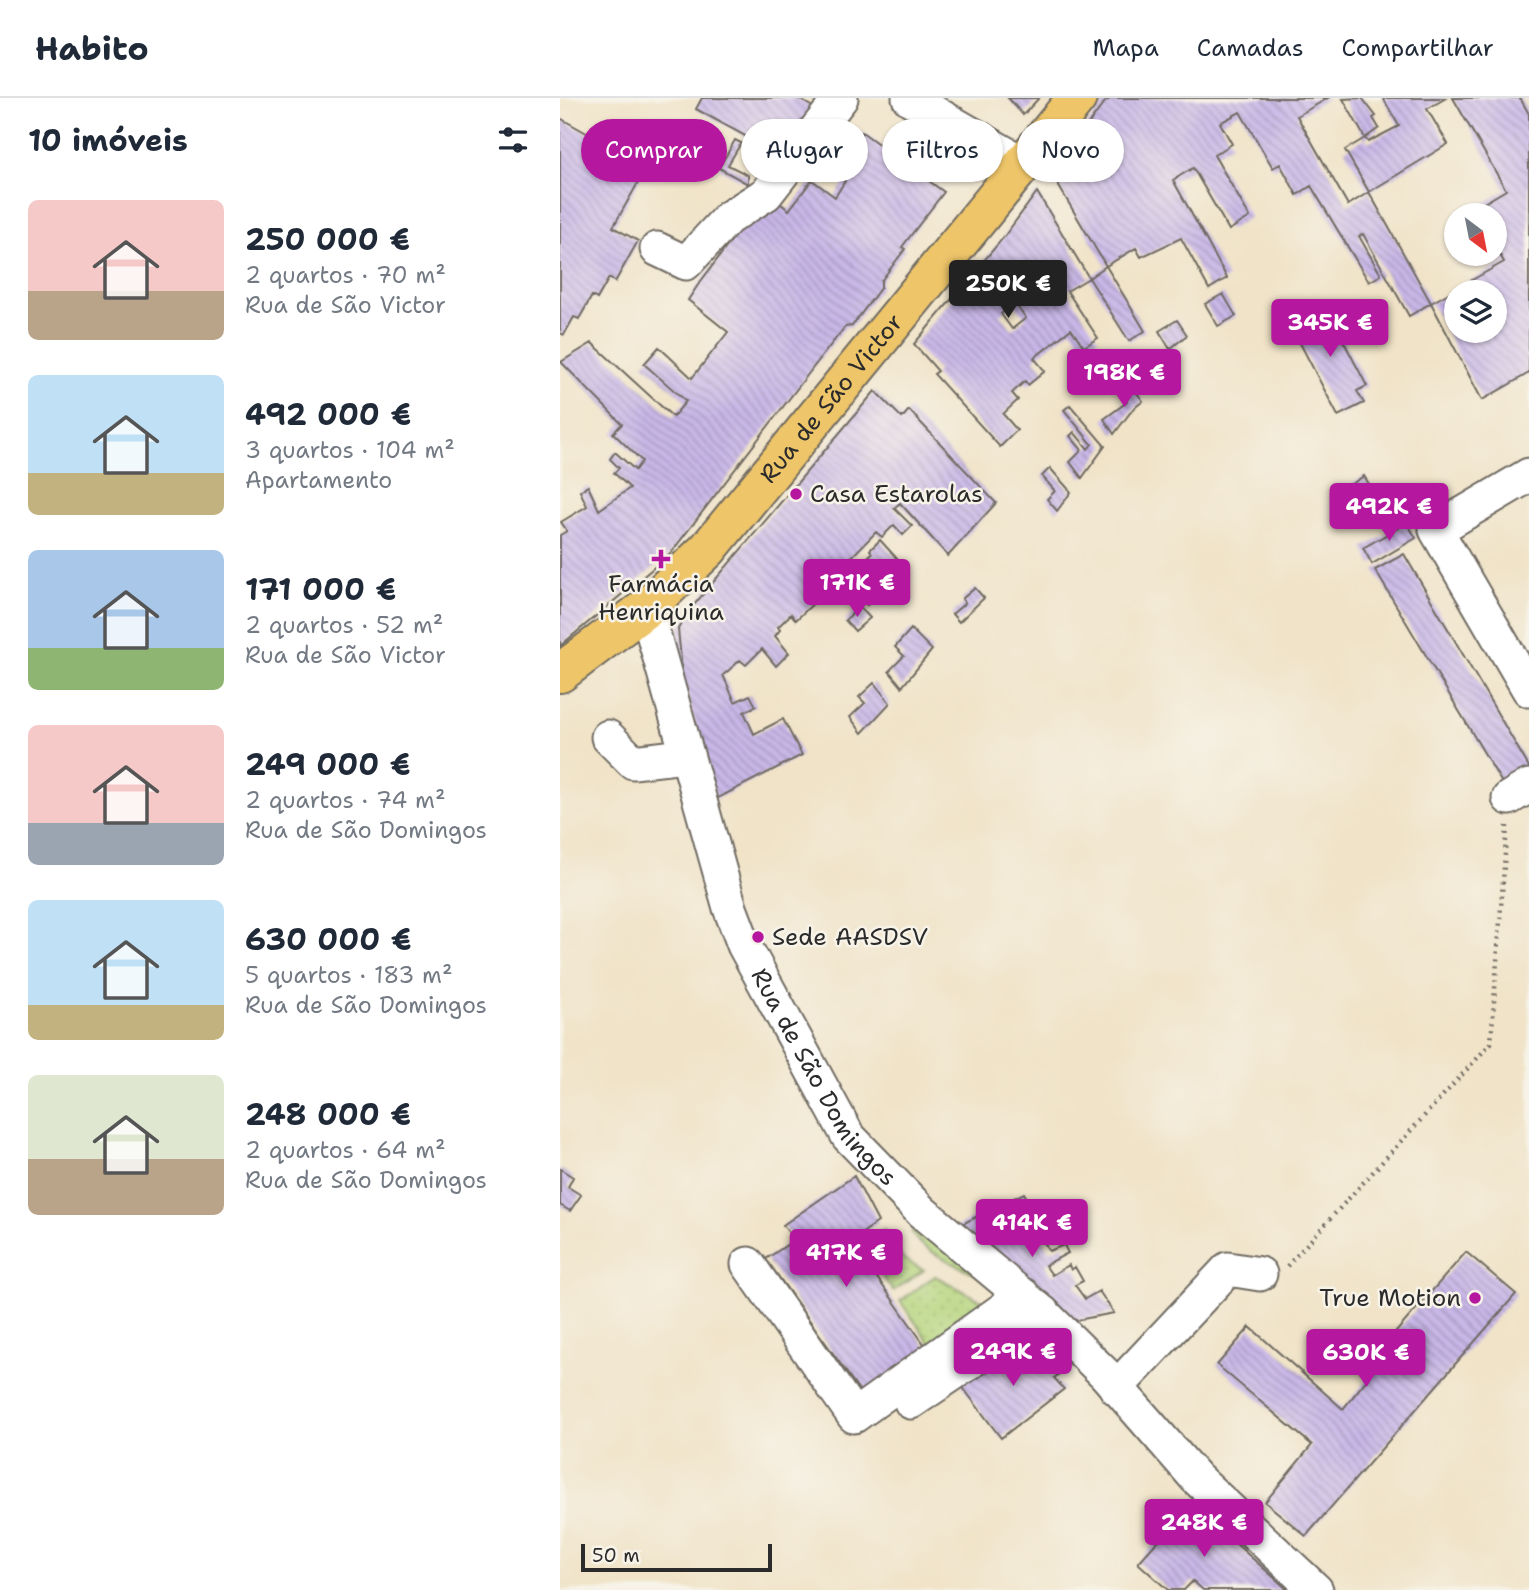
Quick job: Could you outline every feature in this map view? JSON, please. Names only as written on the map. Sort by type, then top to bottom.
[{"type":"main road","name":"Rua de São Victor","points":[[1060,119],[1077,98]]},
{"type":"main road","name":"Rua de São Victor","points":[[560,673],[646,608],[708,549],[1017,170]]},
{"type":"street","points":[[657,249],[686,264],[728,218],[766,194],[841,98]]},
{"type":"street","points":[[909,98],[1017,160]]},
{"type":"street","points":[[1529,475],[1437,530],[1529,691]]},
{"type":"street","name":"Rua de São Domingos","points":[[646,608],[685,756],[730,908],[744,945],[848,1136],[922,1212],[1033,1304],[1116,1388],[1196,1478],[1316,1590]]},
{"type":"street","points":[[608,737],[633,762],[685,756]]},
{"type":"street","points":[[748,1264],[854,1416],[1033,1304]]},
{"type":"street","points":[[1116,1388],[1228,1269],[1272,1271]]},
{"type":"street","points":[[904,1407],[1033,1304]]},
{"type":"path","points":[[1272,1271],[1491,1043],[1519,792]]},
{"type":"green space","points":[[915,1225],[1003,1286],[927,1249],[912,1233]]},
{"type":"green space","points":[[884,1230],[903,1259],[924,1270],[893,1291],[861,1247]]},
{"type":"green space","points":[[935,1276],[990,1305],[931,1344],[900,1301]]},
{"type":"building","points":[[702,98],[797,98],[818,110],[813,119],[741,119],[741,134],[727,126],[727,119],[714,119],[696,109]]},
{"type":"building","points":[[1008,98],[1039,98],[1023,115]]},
{"type":"building","points":[[1112,98],[1328,98],[1297,116],[1348,205],[1369,192],[1431,303],[1409,316],[1363,234],[1359,236],[1381,275],[1369,282],[1311,186],[1297,195],[1280,164],[1273,168],[1240,112],[1220,123],[1232,144],[1214,155],[1250,217],[1229,230],[1193,168],[1173,180],[1227,278],[1209,289],[1181,238],[1141,257],[1136,248],[1106,266],[1056,182],[1124,182],[1124,119],[1092,119],[1105,102]]},
{"type":"building","points":[[1362,98],[1376,116],[1373,118],[1379,128],[1365,138],[1343,99]]},
{"type":"building","points":[[1383,98],[1446,98],[1427,109],[1448,144],[1369,192],[1345,150],[1365,138],[1368,142],[1399,126]]},
{"type":"building","points":[[1453,98],[1520,98],[1529,114],[1529,373],[1482,400],[1452,343],[1507,343],[1507,280],[1472,280],[1497,266],[1507,266],[1507,203],[1484,203],[1506,190]]},
{"type":"building","points":[[560,118],[581,130],[581,182],[638,182],[613,227],[638,241],[615,282],[609,278],[597,299],[592,296],[579,319],[574,317],[564,335],[560,333]]},
{"type":"building","points":[[868,136],[882,147],[882,182],[930,182],[944,192],[902,247],[905,249],[881,281],[881,287],[852,326],[845,327],[670,554],[560,646],[560,535],[567,531],[561,522],[587,506],[580,491],[588,486],[599,510],[630,488],[614,473],[619,468],[610,459],[615,452],[635,470],[642,461],[613,433],[622,424],[561,362],[592,343],[673,417],[686,401],[644,364],[659,347],[692,378],[728,332],[688,300],[698,285],[752,213],[773,198],[789,210],[810,182],[815,182],[835,197],[844,182],[868,182]]},
{"type":"building","points":[[735,140],[741,143],[728,165],[741,172],[741,180],[727,172],[727,154]]},
{"type":"building","points":[[1037,192],[1089,278],[1067,291],[1098,338],[1084,347],[1071,329],[1034,358],[1045,371],[1028,385],[1025,381],[1012,393],[1018,400],[1003,414],[1017,430],[1000,447],[934,374],[938,371],[914,344],[1003,238]],"holes":[[[1014,303],[1026,318],[1012,329],[1001,314]]]},
{"type":"building","points":[[1106,266],[1145,331],[1129,341],[1089,278]]},
{"type":"building","points":[[1223,294],[1236,316],[1218,326],[1205,304]]},
{"type":"building","points":[[1444,296],[1444,328],[1431,303]]},
{"type":"building","points":[[1324,304],[1367,386],[1357,391],[1364,403],[1338,416],[1290,324]]},
{"type":"building","points":[[1177,320],[1187,335],[1170,349],[1159,331]]},
{"type":"building","points":[[1131,385],[1143,401],[1133,409],[1114,434],[1104,419],[1127,402],[1120,393]]},
{"type":"building","points":[[875,391],[902,418],[909,410],[996,503],[948,556],[900,503],[894,508],[912,526],[903,535],[894,525],[882,537],[876,532],[819,590],[823,594],[796,620],[791,614],[778,627],[780,630],[775,636],[789,653],[776,666],[762,649],[746,665],[740,660],[723,675],[735,702],[750,695],[756,706],[744,712],[754,734],[783,719],[802,755],[716,799],[683,680],[678,629],[688,612]]},
{"type":"building","points":[[1070,405],[1105,446],[1082,478],[1070,462],[1082,450],[1070,436],[1074,432],[1088,449],[1092,444],[1064,410]]},
{"type":"building","points":[[1050,468],[1071,492],[1057,511],[1047,499],[1055,491],[1042,476]]},
{"type":"building","points":[[1364,476],[1379,500],[1349,519],[1333,496]]},
{"type":"building","points":[[1407,523],[1416,538],[1372,564],[1363,548]]},
{"type":"building","points":[[880,540],[900,562],[890,572],[895,578],[867,605],[852,590],[857,585],[846,574],[852,569],[854,571],[872,553],[870,550]]},
{"type":"building","points":[[1404,554],[1529,767],[1529,773],[1505,788],[1375,570]]},
{"type":"building","points":[[975,588],[984,598],[959,622],[952,614],[965,603],[962,599]]},
{"type":"building","points":[[860,607],[870,618],[855,631],[845,620]]},
{"type":"building","points":[[911,629],[932,650],[902,687],[889,671],[904,656],[895,647]]},
{"type":"building","points":[[874,683],[890,703],[862,733],[850,717],[865,703],[859,697]]},
{"type":"building","points":[[560,1169],[573,1177],[568,1187],[581,1195],[570,1211],[560,1205]]},
{"type":"building","points":[[854,1176],[878,1222],[851,1241],[929,1351],[864,1397],[766,1259],[794,1240],[783,1225]]},
{"type":"building","points":[[1024,1193],[1043,1227],[1037,1231],[1049,1251],[1064,1245],[1068,1253],[1045,1265],[1052,1275],[1069,1265],[1071,1270],[1075,1267],[1083,1281],[1075,1285],[1085,1299],[1099,1291],[1114,1313],[1067,1322],[956,1227]]},
{"type":"building","points":[[1466,1252],[1516,1294],[1306,1536],[1265,1502],[1312,1445],[1217,1365],[1250,1327],[1343,1409],[1368,1378],[1361,1372]]},
{"type":"building","points":[[1020,1343],[1026,1350],[1032,1346],[1058,1375],[1054,1378],[1064,1389],[1001,1438],[961,1385]]},
{"type":"building","points":[[1191,1504],[1288,1590],[1203,1590],[1193,1581],[1184,1590],[1168,1590],[1138,1563]]},
{"type":"place","name":"Casa Estarolas","points":[[796,494]]},
{"type":"place","name":"Farmácia Henriquina","points":[[661,559]]},
{"type":"place","name":"Sede AASDSV","points":[[758,937]]},
{"type":"place","name":"True Motion","points":[[1475,1298]]}]
